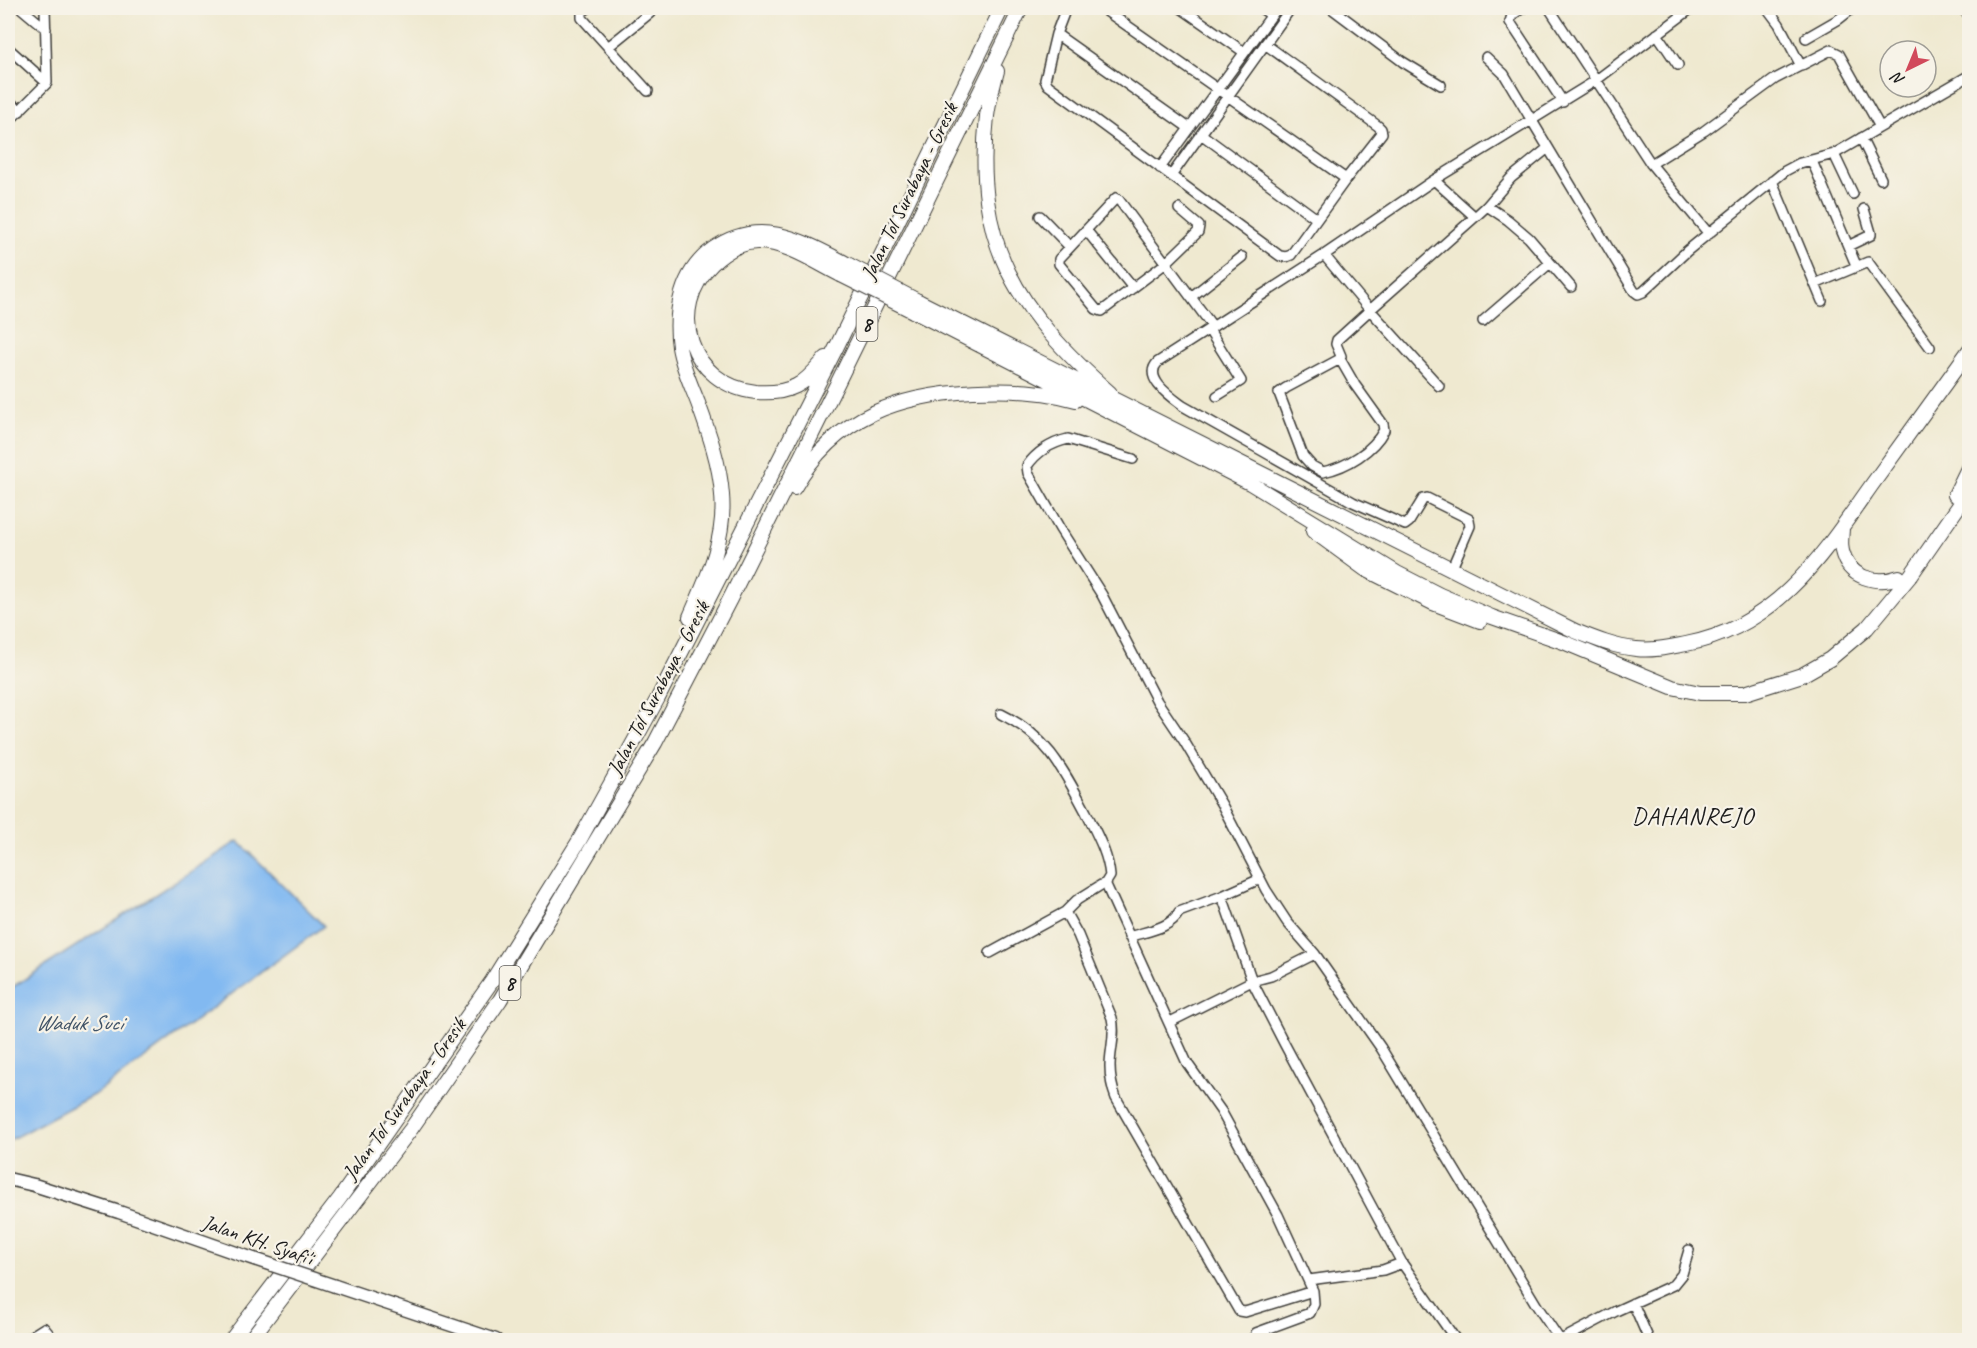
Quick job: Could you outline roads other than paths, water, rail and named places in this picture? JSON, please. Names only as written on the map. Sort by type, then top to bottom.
[{"type":"highway","name":"Jalan Tol Surabaya - Gresik","points":[[231,1341],[340,1198],[492,981],[579,841],[658,698],[836,348],[1002,8]]},
{"type":"highway","name":"Jalan Tol Surabaya - Gresik","points":[[250,1341],[411,1129],[500,1000],[655,742],[730,599],[1021,8]]},
{"type":"highway","points":[[1964,8],[1970,12]]},
{"type":"highway","points":[[1002,49],[987,113],[984,156],[984,183],[990,219],[1000,255],[1021,295],[1045,328],[1076,362],[1124,405]]},
{"type":"highway","points":[[658,698],[712,564],[720,536],[723,510],[718,461],[679,347],[680,298],[693,269],[712,250],[726,241],[749,233],[772,233],[789,237],[845,270],[1250,483],[1365,568],[1433,603],[1497,627],[1588,654],[1672,687],[1700,693],[1745,693],[1802,675],[1830,659],[1867,628],[1911,575],[1970,487]]},
{"type":"highway","points":[[836,348],[795,387],[770,392],[750,392],[717,378],[698,357],[690,338],[688,309],[693,289],[707,269],[720,256],[744,244],[757,242],[783,246],[845,270]]},
{"type":"highway","points":[[916,306],[1124,405],[1583,634],[1616,645],[1638,649],[1672,647],[1711,638],[1752,619],[1778,601],[1842,527],[1970,349]]},
{"type":"highway","points":[[730,599],[806,468],[826,446],[872,414],[918,400],[973,391],[1013,391],[1060,396],[1106,408]]},
{"type":"highway","points":[[1846,646],[1943,517],[1970,464]]},
{"type":"highway","points":[[1842,527],[1842,551],[1854,570],[1875,581],[1887,581],[1899,577]]},
{"type":"main road","name":"Jalan KH. Syafi'i","points":[[8,1179],[108,1209],[496,1341]]},
{"type":"street","points":[[21,8],[46,29]]},
{"type":"street","points":[[8,122],[47,83],[45,8]]},
{"type":"street","points":[[588,8],[582,12],[582,18],[648,91]]},
{"type":"street","points":[[608,47],[650,13],[651,8]]},
{"type":"street","points":[[1066,8],[1056,34],[1045,80],[1048,86],[1280,256],[1286,257],[1290,255],[1382,133],[1381,129],[1265,44]]},
{"type":"street","points":[[1102,8],[1346,179]]},
{"type":"street","points":[[1181,8],[1245,52]]},
{"type":"street","points":[[1160,168],[1274,11],[1261,8]]},
{"type":"street","points":[[1171,176],[1291,8]]},
{"type":"street","points":[[1331,8],[1403,62],[1441,85]]},
{"type":"street","points":[[1524,8],[1512,15],[1510,22],[1563,102]]},
{"type":"street","points":[[1549,8],[1651,164],[1709,234]]},
{"type":"street","points":[[1767,8],[1779,24],[1801,66]]},
{"type":"street","points":[[1806,38],[1839,20],[1853,8]]},
{"type":"street","points":[[1451,570],[1470,526],[1469,519],[1427,498],[1423,499],[1405,525],[1353,502],[1183,406],[1166,393],[1157,382],[1152,372],[1154,366],[1434,180],[1595,81],[1689,9]]},
{"type":"street","points":[[1056,34],[1189,128]]},
{"type":"street","points":[[1658,34],[1678,65]]},
{"type":"street","points":[[8,48],[47,83]]},
{"type":"street","points":[[1651,164],[1704,131],[1776,79],[1831,50],[1839,54],[1880,127]]},
{"type":"street","points":[[1486,57],[1504,74],[1636,293],[1643,292],[1772,181],[1800,163],[1834,154],[1970,75]]},
{"type":"street","points":[[8,100],[20,111]]},
{"type":"street","points":[[1201,134],[1317,219]]},
{"type":"street","points":[[1861,138],[1881,178]]},
{"type":"street","points":[[1340,359],[1279,393],[1303,456],[1312,466],[1323,472],[1340,467],[1361,455],[1377,441],[1384,429],[1383,424],[1355,385],[1340,359],[1337,340],[1487,206],[1511,178],[1548,148]]},
{"type":"street","points":[[1834,154],[1853,194]]},
{"type":"street","points":[[1812,161],[1856,265]]},
{"type":"street","points":[[1434,180],[1475,217]]},
{"type":"street","points":[[1772,181],[1822,301]]},
{"type":"street","points":[[1179,209],[1200,228],[1166,263],[1099,311],[1059,264],[1059,259],[1116,198],[1166,263],[1191,297],[1241,381],[1238,385],[1217,396]]},
{"type":"street","points":[[1487,206],[1529,238],[1571,287]]},
{"type":"street","points":[[1848,246],[1871,233],[1864,209]]},
{"type":"street","points":[[1041,216],[1070,247]]},
{"type":"street","points":[[1086,230],[1133,288]]},
{"type":"street","points":[[1324,255],[1438,386]]},
{"type":"street","points":[[1191,297],[1242,257]]},
{"type":"street","points":[[1483,321],[1550,262]]},
{"type":"street","points":[[1815,284],[1856,265],[1870,263],[1930,347]]},
{"type":"street","points":[[1133,459],[1068,439],[1061,440],[1041,451],[1027,466],[1028,473],[1059,529],[1102,595],[1157,701],[1222,805],[1260,879],[1287,922],[1315,954],[1382,1048],[1560,1341],[1677,1282],[1684,1269],[1689,1250]]},
{"type":"street","points":[[990,953],[1065,912],[1077,900],[1105,884],[1110,876],[1107,856],[1056,758],[1025,728],[1000,714]]},
{"type":"street","points":[[1129,937],[1168,924],[1179,912],[1260,879]]},
{"type":"street","points":[[1105,884],[1187,1062],[1221,1111],[1278,1215],[1314,1291],[1313,1307],[1310,1313],[1256,1333]]},
{"type":"street","points":[[1222,896],[1252,981],[1285,1045],[1402,1263],[1456,1341]]},
{"type":"street","points":[[1065,912],[1078,935],[1112,1018],[1114,1030],[1110,1077],[1116,1098],[1239,1311],[1245,1312],[1314,1291]]},
{"type":"street","points":[[1170,1022],[1252,981],[1270,976],[1315,954]]},
{"type":"street","points":[[1309,1280],[1383,1269],[1402,1263]]},
{"type":"street","points":[[1633,1303],[1649,1341]]},
{"type":"street","points":[[25,1341],[44,1328],[54,1341]]},
{"type":"street","points":[[1269,1329],[1271,1341]]},
{"type":"water","name":"Waduk Suci","points":[[238,841],[324,926],[97,1093],[8,1141],[8,990]]},
{"type":"district","name":"DAHANREJO","points":[[1693,816]]}]
